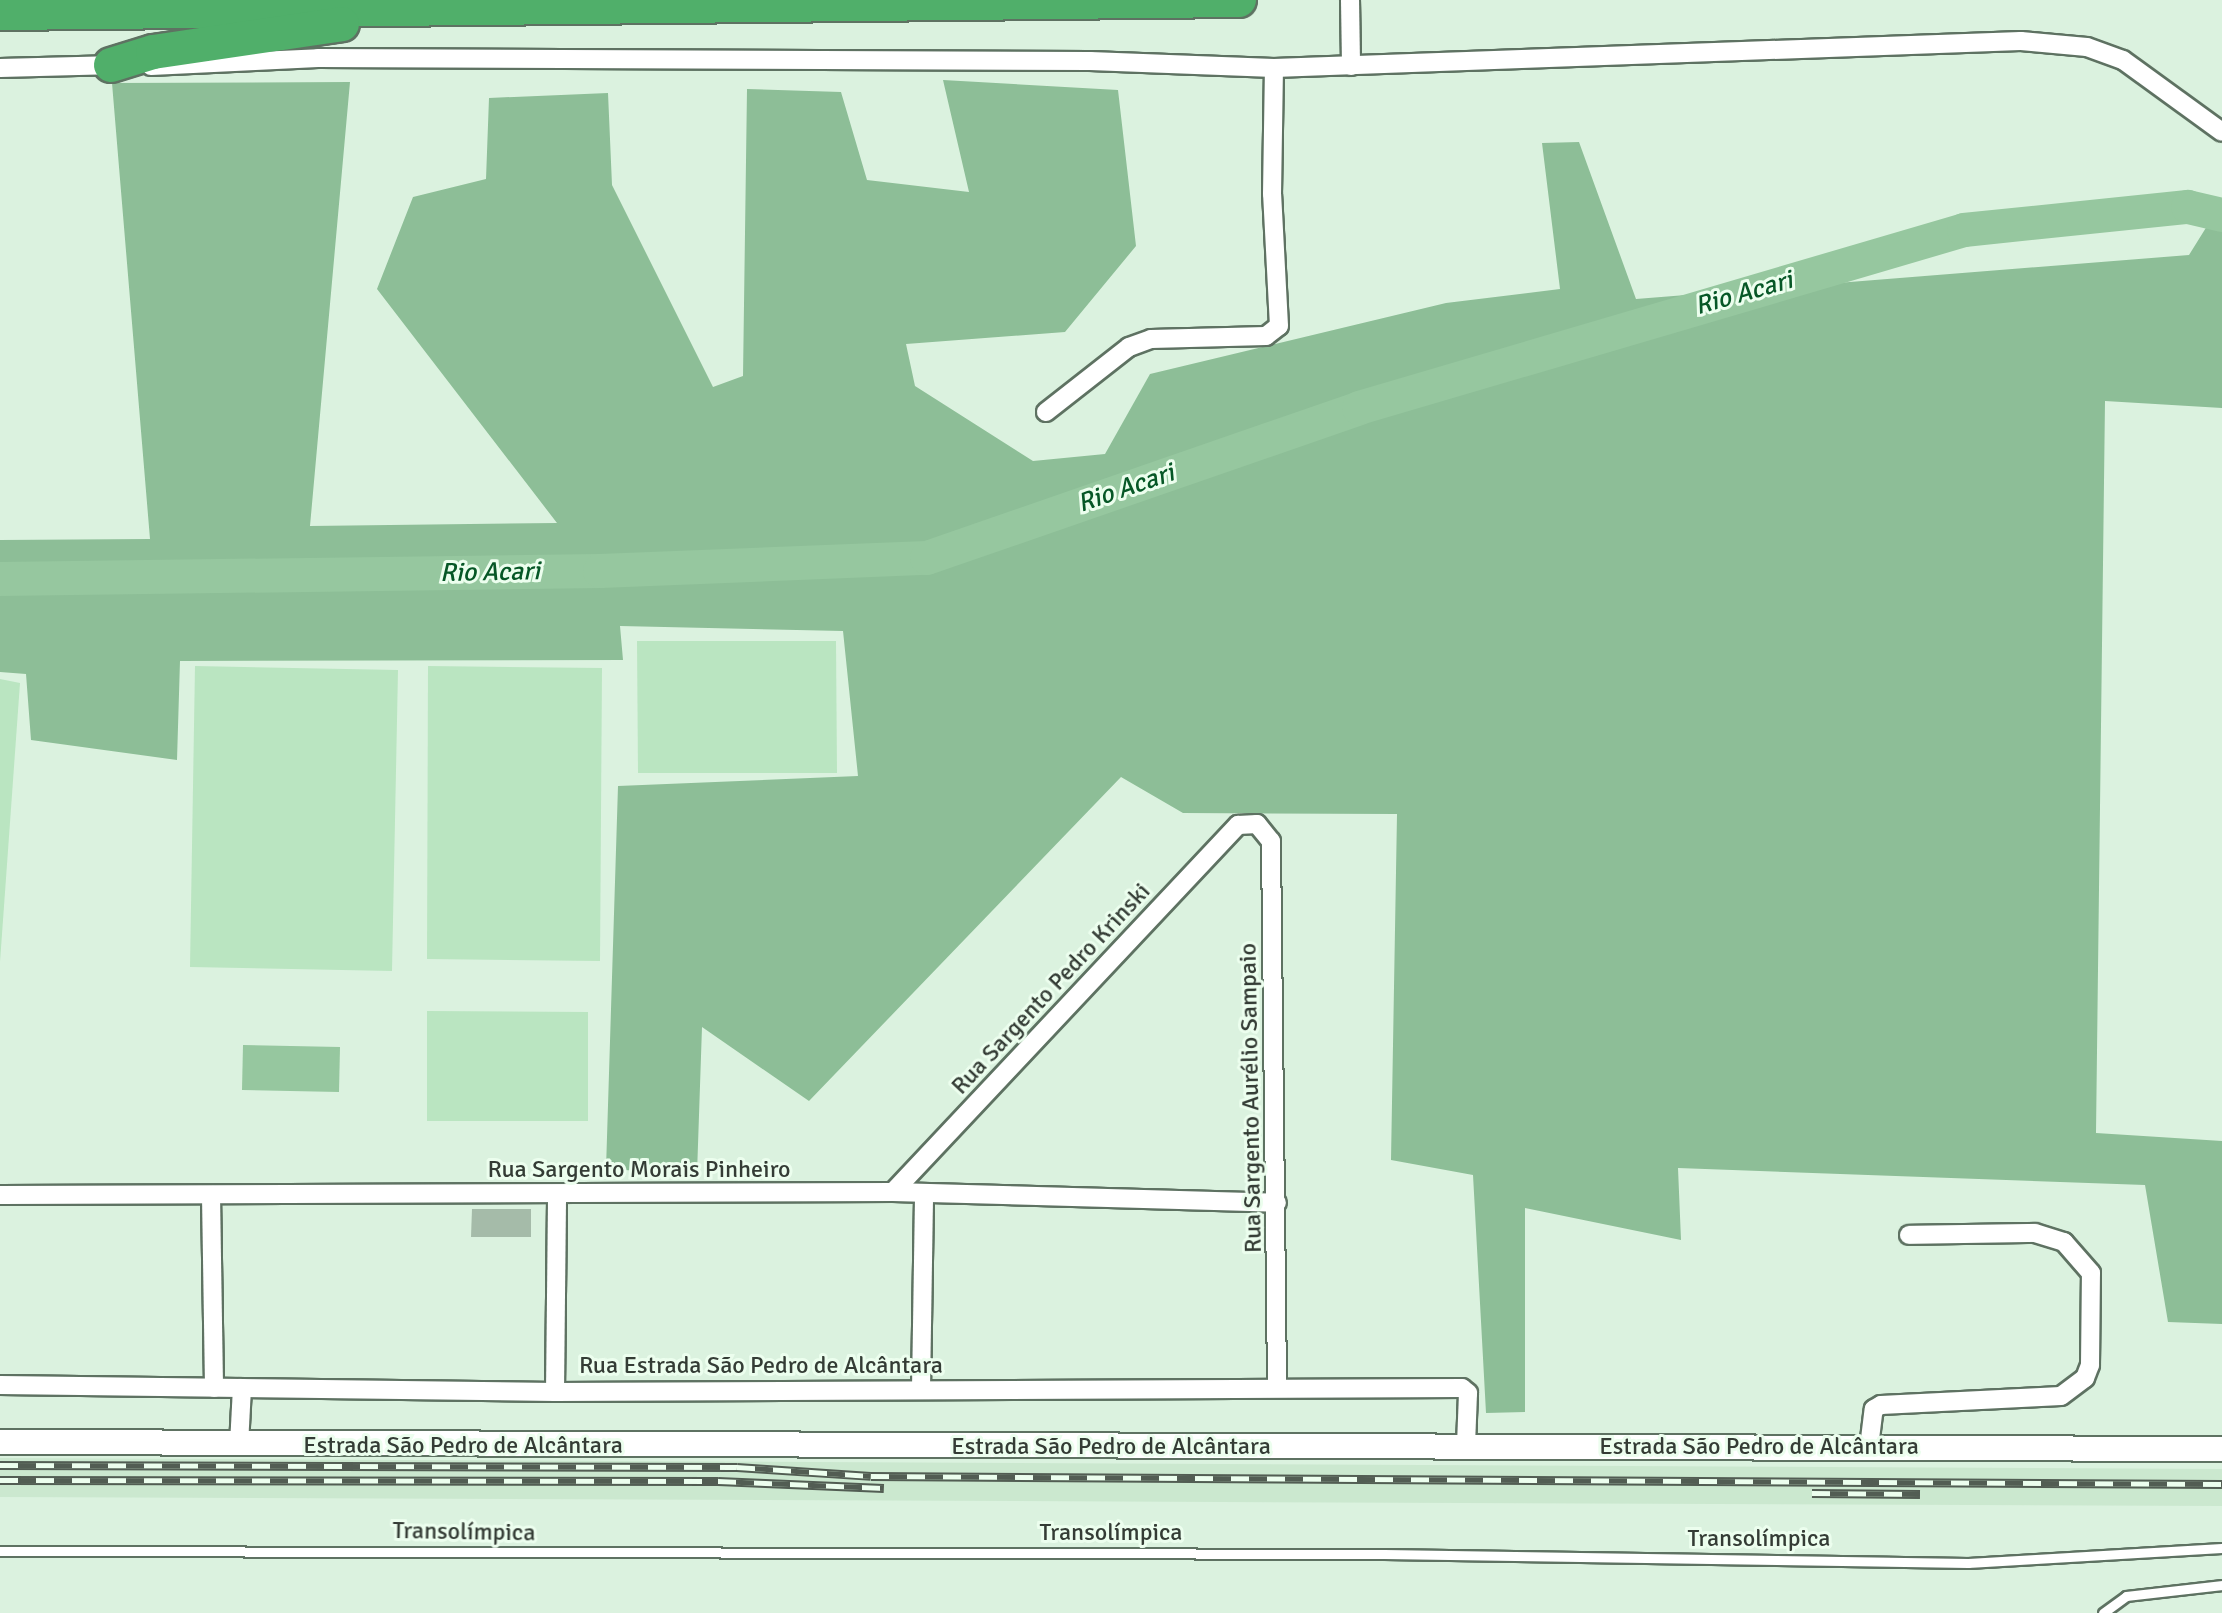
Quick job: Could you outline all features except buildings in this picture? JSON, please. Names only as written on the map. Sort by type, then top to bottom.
[{"type":"highway","points":[[0,13],[1239,0]]},
{"type":"highway","points":[[111,65],[162,51],[281,37],[392,9]]},
{"type":"street","points":[[1350,0],[1351,66]]},
{"type":"street","points":[[0,68],[318,58],[1090,61],[1274,68],[2049,42],[2087,47],[2123,60],[2222,132]]},
{"type":"street","points":[[1046,412],[1129,347],[1151,339],[1266,336],[1279,326],[1272,194],[1274,68]]},
{"type":"street","name":"Rua Sargento Pedro Krinski","points":[[893,1192],[1246,821]]},
{"type":"street","name":"Rua Sargento Aurélio Sampaio","points":[[1246,821],[1257,824],[1271,841],[1277,1388]]},
{"type":"street","name":"Rua Sargento Morais Pinheiro","points":[[0,1195],[893,1192],[1277,1203]]},
{"type":"street","points":[[921,1389],[924,1193]]},
{"type":"street","points":[[211,1195],[214,1388]]},
{"type":"street","points":[[555,1392],[557,1195]]},
{"type":"street","points":[[1869,1447],[1874,1409],[1881,1405],[2061,1396],[2085,1378],[2090,1365],[2091,1273],[2064,1242],[2035,1233],[1909,1235]]},
{"type":"street","name":"Rua Estrada São Pedro de Alcântara","points":[[0,1385],[555,1392],[1462,1388],[1468,1393],[1466,1445]]},
{"type":"street","points":[[239,1445],[242,1388]]},
{"type":"street","name":"Estrada São Pedro de Alcântara","points":[[0,1442],[2222,1449]]},
{"type":"lane","name":"Transolímpica","points":[[0,1551],[1384,1554],[1968,1563],[2222,1548]]},
{"type":"lane","points":[[2103,1613],[2126,1596],[2222,1585]]},
{"type":"shaded area","points":[[943,80],[1118,90],[1136,246],[1065,332],[906,344],[915,386],[1033,461],[1105,454],[1150,374],[1446,303],[1560,289],[1542,143],[1579,142],[1636,299],[2189,255],[2222,202],[2222,408],[2105,401],[2096,1133],[2222,1141],[2222,1324],[2168,1322],[2145,1185],[1678,1168],[1681,1240],[1525,1208],[1525,1412],[1486,1413],[1473,1175],[1391,1160],[1397,814],[1183,813],[1121,777],[809,1101],[702,1027],[697,1174],[606,1169],[618,786],[858,776],[843,631],[620,626],[623,660],[180,661],[177,760],[31,740],[26,674],[0,672],[0,540],[150,539],[112,83],[350,82],[310,526],[557,523],[377,289],[413,197],[486,179],[489,98],[608,93],[612,185],[713,387],[743,376],[747,89],[841,92],[867,180],[969,192]]},
{"type":"shaded area","points":[[637,641],[836,641],[837,773],[638,773]]},
{"type":"shaded area","points":[[195,666],[398,670],[392,971],[190,967]]},
{"type":"shaded area","points":[[428,666],[602,668],[600,961],[427,959]]},
{"type":"shaded area","points":[[0,679],[20,683],[0,962]]},
{"type":"shaded area","points":[[427,1011],[588,1012],[588,1121],[427,1121]]},
{"type":"shaded area","points":[[243,1045],[340,1047],[339,1092],[242,1090]]},
{"type":"shaded area","points":[[0,1458],[2222,1469],[2222,1506],[0,1497]]},
{"type":"waterway","name":"Rio Acari","points":[[0,579],[600,571],[927,558],[1359,408],[1964,230],[2188,207],[2222,215]]},
{"type":"railway","points":[[0,1465],[737,1467],[871,1476],[2222,1484]]},
{"type":"railway","points":[[0,1480],[718,1481],[884,1488]]},
{"type":"railway","points":[[1812,1493],[1920,1494]]}]
